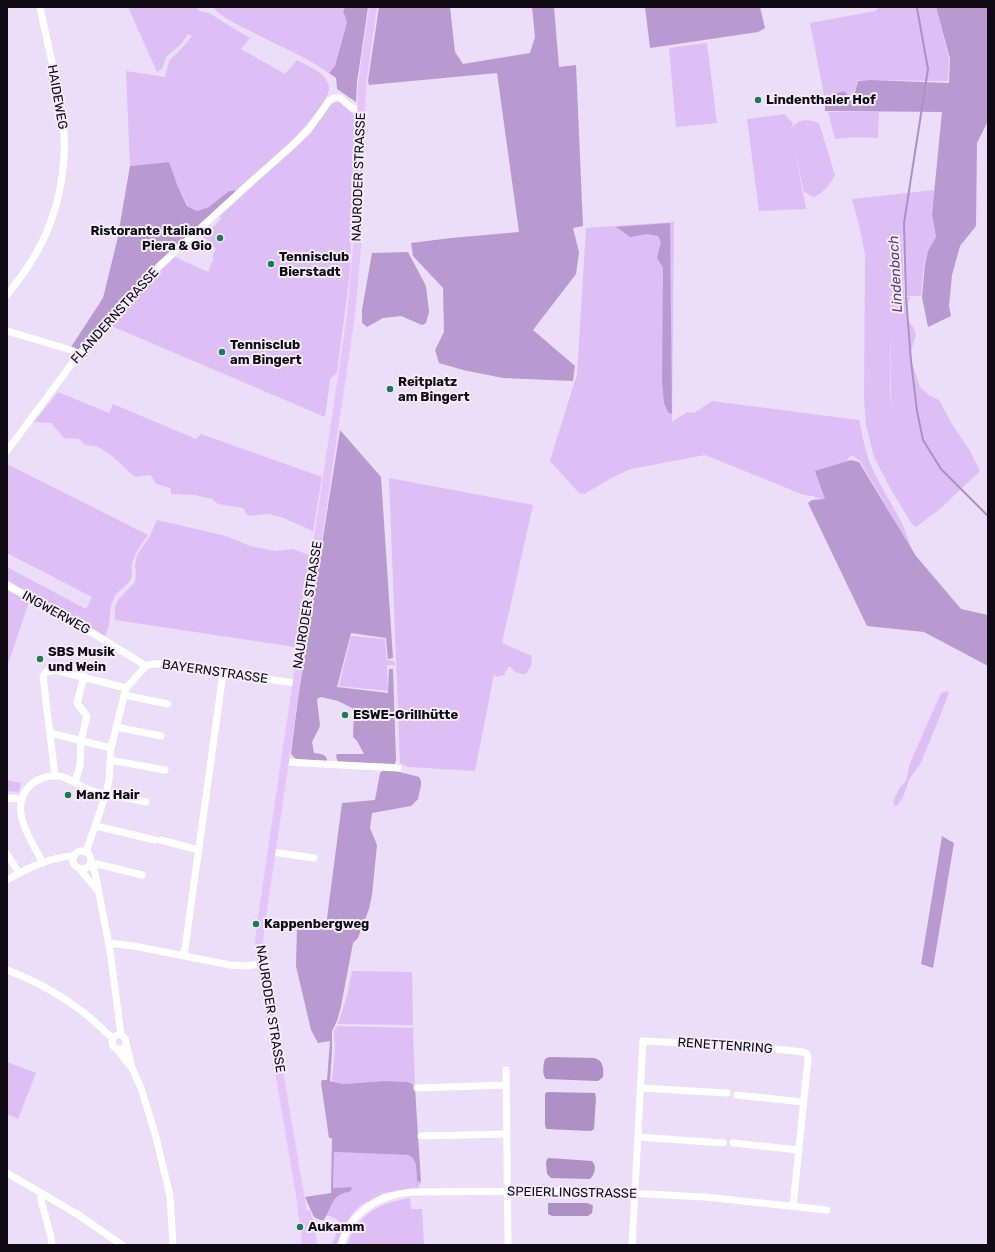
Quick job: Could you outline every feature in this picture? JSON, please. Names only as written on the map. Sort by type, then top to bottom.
[{"type":"main road","name":"NAURODER STRASSE","points":[[306,1245],[301,1200],[259,947],[260,930],[353,301],[357,247],[361,111],[364,70],[373,7]]},
{"type":"main road","name":"NAURODER STRASSE","points":[[301,1200],[310,1223],[313,1245]]},
{"type":"street","name":"HAIDEWEG","points":[[7,295],[28,268],[48,228],[59,196],[63,168],[64,140],[62,115],[40,7]]},
{"type":"street","name":"FLANDERNSTRASSE","points":[[7,451],[79,354],[159,266],[309,129],[329,101],[334,98],[340,98],[351,108],[361,111]]},
{"type":"street","points":[[7,331],[71,350],[79,354]]},
{"type":"street","name":"INGWERWEG","points":[[7,585],[96,635],[146,666]]},
{"type":"street","name":"BAYERNSTRASSE","points":[[86,852],[106,794],[109,779],[110,748],[125,691],[146,666],[159,664],[296,684]]},
{"type":"street","points":[[55,776],[45,702],[43,676],[46,672],[55,670],[84,676],[125,691],[168,704]]},
{"type":"street","points":[[184,956],[223,673]]},
{"type":"street","points":[[75,782],[80,766],[81,741],[87,716],[77,703],[84,676]]},
{"type":"street","points":[[116,727],[161,736]]},
{"type":"street","points":[[50,733],[110,748]]},
{"type":"street","points":[[110,760],[165,770]]},
{"type":"street","points":[[285,762],[398,768]]},
{"type":"street","points":[[43,863],[21,820],[22,799],[32,785],[42,778],[61,776],[87,789],[146,802]]},
{"type":"street","points":[[7,798],[22,799]]},
{"type":"street","points":[[96,826],[199,850]]},
{"type":"street","points":[[7,880],[33,866],[59,857],[74,856],[81,851],[86,852],[90,857],[109,943],[120,1017],[121,1035],[125,1037],[132,1068],[141,1088],[154,1130],[170,1196],[174,1245]]},
{"type":"street","points":[[272,852],[314,858]]},
{"type":"street","points":[[7,854],[19,873]]},
{"type":"street","points":[[74,856],[74,863],[98,891]]},
{"type":"street","points":[[79,868],[87,867],[91,864],[97,864],[142,875]]},
{"type":"street","points":[[109,943],[134,946],[237,966],[261,964]]},
{"type":"street","points":[[7,970],[31,980],[60,996],[89,1017],[113,1038],[113,1045],[132,1068]]},
{"type":"street","points":[[113,1038],[121,1035]]},
{"type":"street","name":"RENETTENRING","points":[[632,1245],[643,1041],[748,1046],[803,1052],[807,1054],[808,1060],[793,1206]]},
{"type":"street","points":[[117,1049],[123,1048],[126,1044]]},
{"type":"street","points":[[506,1070],[508,1245]]},
{"type":"street","points":[[417,1088],[506,1085]]},
{"type":"street","points":[[641,1088],[726,1093]]},
{"type":"street","points":[[737,1094],[803,1102]]},
{"type":"street","points":[[421,1136],[506,1134]]},
{"type":"street","points":[[638,1137],[723,1143]]},
{"type":"street","points":[[733,1143],[799,1150]]},
{"type":"street","points":[[7,1173],[77,1214],[122,1245]]},
{"type":"street","name":"SPEIERLINGSTRASSE","points":[[341,1245],[348,1228],[358,1215],[370,1205],[392,1195],[411,1192],[562,1191],[635,1194],[727,1199],[827,1210]]},
{"type":"street","points":[[41,1194],[40,1200],[49,1229],[52,1245]]},
{"type":"shaded area","points":[[128,7],[197,7],[199,11],[211,14],[250,38],[241,49],[285,74],[297,60],[316,70],[327,82],[329,87],[327,96],[319,109],[292,141],[261,171],[239,189],[228,192],[214,204],[197,211],[188,206],[178,187],[169,162],[130,166],[126,71],[165,77],[169,61],[192,36],[188,34],[181,44],[166,57],[162,69],[157,72]]},
{"type":"shaded area","points":[[213,7],[345,7],[343,11],[347,22],[335,66],[329,73],[301,56],[231,21],[221,15]]},
{"type":"shaded area","points":[[345,7],[368,7],[357,82],[356,102],[337,89],[336,78],[329,73],[335,66],[347,22],[343,11]]},
{"type":"shaded area","points":[[379,7],[450,7],[455,52],[463,64],[530,53],[535,37],[532,7],[554,7],[559,67],[576,65],[583,226],[573,228],[579,252],[576,274],[533,330],[575,366],[573,381],[503,378],[463,370],[439,363],[435,350],[444,332],[443,288],[413,256],[411,243],[519,232],[497,73],[369,85],[368,81]]},
{"type":"shaded area","points":[[645,7],[760,7],[765,28],[758,32],[650,48]]},
{"type":"shaded area","points":[[879,7],[936,7],[949,59],[948,81],[858,80],[853,99],[844,91],[830,95],[825,100],[810,23],[875,11]]},
{"type":"shaded area","points":[[936,7],[988,7],[988,121],[977,143],[976,226],[960,246],[952,275],[949,306],[951,316],[928,327],[922,297],[925,264],[928,251],[936,237],[932,214],[942,112],[825,111],[825,101],[830,95],[844,91],[853,100],[858,81],[870,80],[949,83],[950,59]]},
{"type":"shaded area","points":[[707,43],[717,123],[676,127],[669,48]]},
{"type":"shaded area","points":[[336,101],[340,102],[355,116],[350,272],[337,373],[330,379],[325,417],[109,325],[139,292],[175,257],[208,272],[214,258],[212,257],[216,248],[207,245],[209,241],[203,237],[222,218],[219,217],[310,134],[331,104]]},
{"type":"shaded area","points":[[828,112],[879,112],[878,138],[856,137],[835,139]]},
{"type":"shaded area","points":[[784,114],[793,123],[791,129],[794,125],[804,120],[819,123],[835,175],[826,188],[814,197],[804,192],[794,147],[806,209],[759,211],[747,119]]},
{"type":"shaded area","points":[[169,162],[187,206],[197,211],[209,207],[229,191],[238,190],[79,350],[71,347],[103,298],[117,241],[130,166]]},
{"type":"shaded area","points":[[934,190],[932,213],[936,237],[928,251],[924,264],[921,296],[906,296],[902,226],[904,296],[890,296],[889,298],[911,297],[908,302],[908,318],[916,335],[911,351],[912,363],[920,387],[929,395],[939,400],[952,424],[970,451],[980,471],[940,509],[916,527],[912,524],[890,488],[874,457],[866,425],[864,399],[865,254],[852,199]],"holes":[[[890,327],[891,397],[896,418],[890,396]]]},
{"type":"shaded area","points":[[674,222],[672,422],[687,412],[694,413],[712,401],[859,420],[870,462],[877,478],[904,527],[911,548],[860,461],[853,456],[849,457],[827,502],[813,496],[804,495],[705,455],[631,469],[615,476],[584,494],[579,493],[550,461],[577,374],[586,228]]},
{"type":"shaded area","points":[[670,223],[672,414],[668,412],[664,403],[662,380],[663,268],[657,258],[661,242],[658,236],[647,234],[630,237],[615,227]]},
{"type":"shaded area","points":[[408,252],[426,286],[429,312],[426,323],[422,325],[401,316],[383,318],[367,327],[362,323],[362,310],[372,253]]},
{"type":"shaded area","points":[[58,392],[109,413],[113,404],[196,439],[201,434],[322,477],[313,531],[281,517],[268,514],[248,516],[243,508],[218,504],[212,499],[195,495],[171,494],[171,488],[156,484],[151,475],[135,477],[111,455],[96,446],[85,445],[79,439],[64,438],[51,423],[34,422]]},
{"type":"shaded area","points":[[340,430],[381,477],[393,658],[388,659],[386,638],[351,633],[337,687],[388,693],[389,669],[393,669],[395,764],[338,762],[336,756],[337,754],[364,754],[353,737],[354,709],[338,701],[321,697],[317,699],[320,726],[312,742],[314,753],[323,755],[326,757],[327,761],[296,759],[291,754],[299,690]]},
{"type":"shaded area","points":[[851,460],[859,462],[916,556],[961,609],[988,615],[988,666],[924,632],[867,626],[808,503],[812,500],[825,499],[815,471]]},
{"type":"shaded area","points":[[7,464],[148,535],[134,556],[131,579],[128,584],[114,597],[111,606],[109,627],[105,636],[7,580],[7,567],[86,609],[92,597],[7,553]]},
{"type":"shaded area","points":[[389,478],[533,505],[502,643],[532,656],[531,666],[526,674],[518,673],[511,667],[508,667],[504,675],[497,677],[494,674],[475,771],[409,767],[400,763]]},
{"type":"shaded area","points":[[157,520],[226,536],[250,546],[275,551],[293,549],[309,555],[300,624],[295,647],[115,620],[115,607],[118,600],[135,582],[135,565],[137,555],[150,536]]},
{"type":"shaded area","points":[[7,590],[29,602],[7,667]]},
{"type":"shaded area","points":[[351,636],[385,639],[387,660],[394,661],[395,665],[387,665],[388,691],[339,686]]},
{"type":"shaded area","points":[[947,691],[949,693],[921,762],[909,780],[902,798],[895,807],[893,801],[900,787],[906,781],[910,763],[941,693]]},
{"type":"shaded area","points":[[388,769],[419,777],[421,785],[418,799],[411,806],[372,813],[370,828],[377,845],[372,895],[369,909],[358,938],[353,943],[341,1006],[337,1021],[332,1031],[330,1081],[343,1084],[384,1081],[408,1082],[412,1084],[415,1088],[421,1182],[417,1181],[416,1165],[413,1158],[408,1155],[334,1152],[333,1188],[351,1187],[352,1189],[349,1192],[339,1195],[333,1202],[324,1220],[320,1220],[314,1217],[305,1197],[331,1193],[332,1138],[329,1138],[321,1083],[322,1080],[327,1080],[330,1041],[318,1043],[311,1030],[296,966],[297,927],[326,926],[342,803],[375,800],[380,773],[383,770]]},
{"type":"shaded area","points":[[7,780],[21,783],[19,792],[7,791]]},
{"type":"shaded area","points":[[942,836],[954,843],[933,968],[921,964]]},
{"type":"shaded area","points":[[352,971],[412,972],[413,1025],[338,1024],[347,996]]},
{"type":"shaded area","points":[[337,1026],[413,1028],[415,1088],[408,1082],[383,1081],[343,1084],[332,1081],[335,1049],[334,1031]]},
{"type":"shaded area","points":[[549,1057],[597,1059],[602,1065],[603,1077],[598,1081],[546,1079],[543,1072],[544,1064],[545,1059]]},
{"type":"shaded area","points":[[7,1062],[36,1073],[18,1119],[7,1114]]},
{"type":"shaded area","points":[[547,1092],[595,1093],[594,1129],[591,1131],[546,1129],[545,1094]]},
{"type":"shaded area","points":[[334,1152],[408,1155],[413,1158],[416,1165],[417,1180],[421,1182],[418,1188],[384,1193],[361,1205],[352,1214],[343,1228],[337,1245],[331,1245],[341,1225],[337,1219],[326,1215],[334,1200],[340,1195],[349,1192],[351,1187],[333,1188]]},
{"type":"shaded area","points":[[548,1158],[592,1161],[595,1168],[593,1175],[590,1179],[551,1178],[547,1174],[546,1162]]},
{"type":"shaded area","points":[[410,1198],[411,1209],[422,1209],[424,1245],[347,1245],[357,1225],[371,1212],[389,1203]]},
{"type":"shaded area","points":[[548,1203],[587,1203],[593,1206],[592,1213],[588,1216],[552,1216],[548,1214]]},
{"type":"waterway","name":"Lindenbach","points":[[917,8],[928,69],[904,223],[906,297],[917,411],[923,440],[941,469],[988,516]]},
{"type":"place","name":"Lindenthaler Hof","points":[[758,100]]},
{"type":"place","name":"Ristorante Italiano Piera & Gio","points":[[220,238]]},
{"type":"place","name":"Tennisclub Bierstadt","points":[[271,264]]},
{"type":"place","name":"Tennisclub am Bingert","points":[[222,352]]},
{"type":"place","name":"Reitplatz am Bingert","points":[[390,389]]},
{"type":"place","name":"SBS Musik und Wein","points":[[40,659]]},
{"type":"place","name":"ESWE-Grillhütte","points":[[345,715]]},
{"type":"place","name":"Manz Hair","points":[[68,795]]},
{"type":"place","name":"Kappenbergweg","points":[[256,924]]},
{"type":"place","name":"Aukamm","points":[[300,1227]]}]
